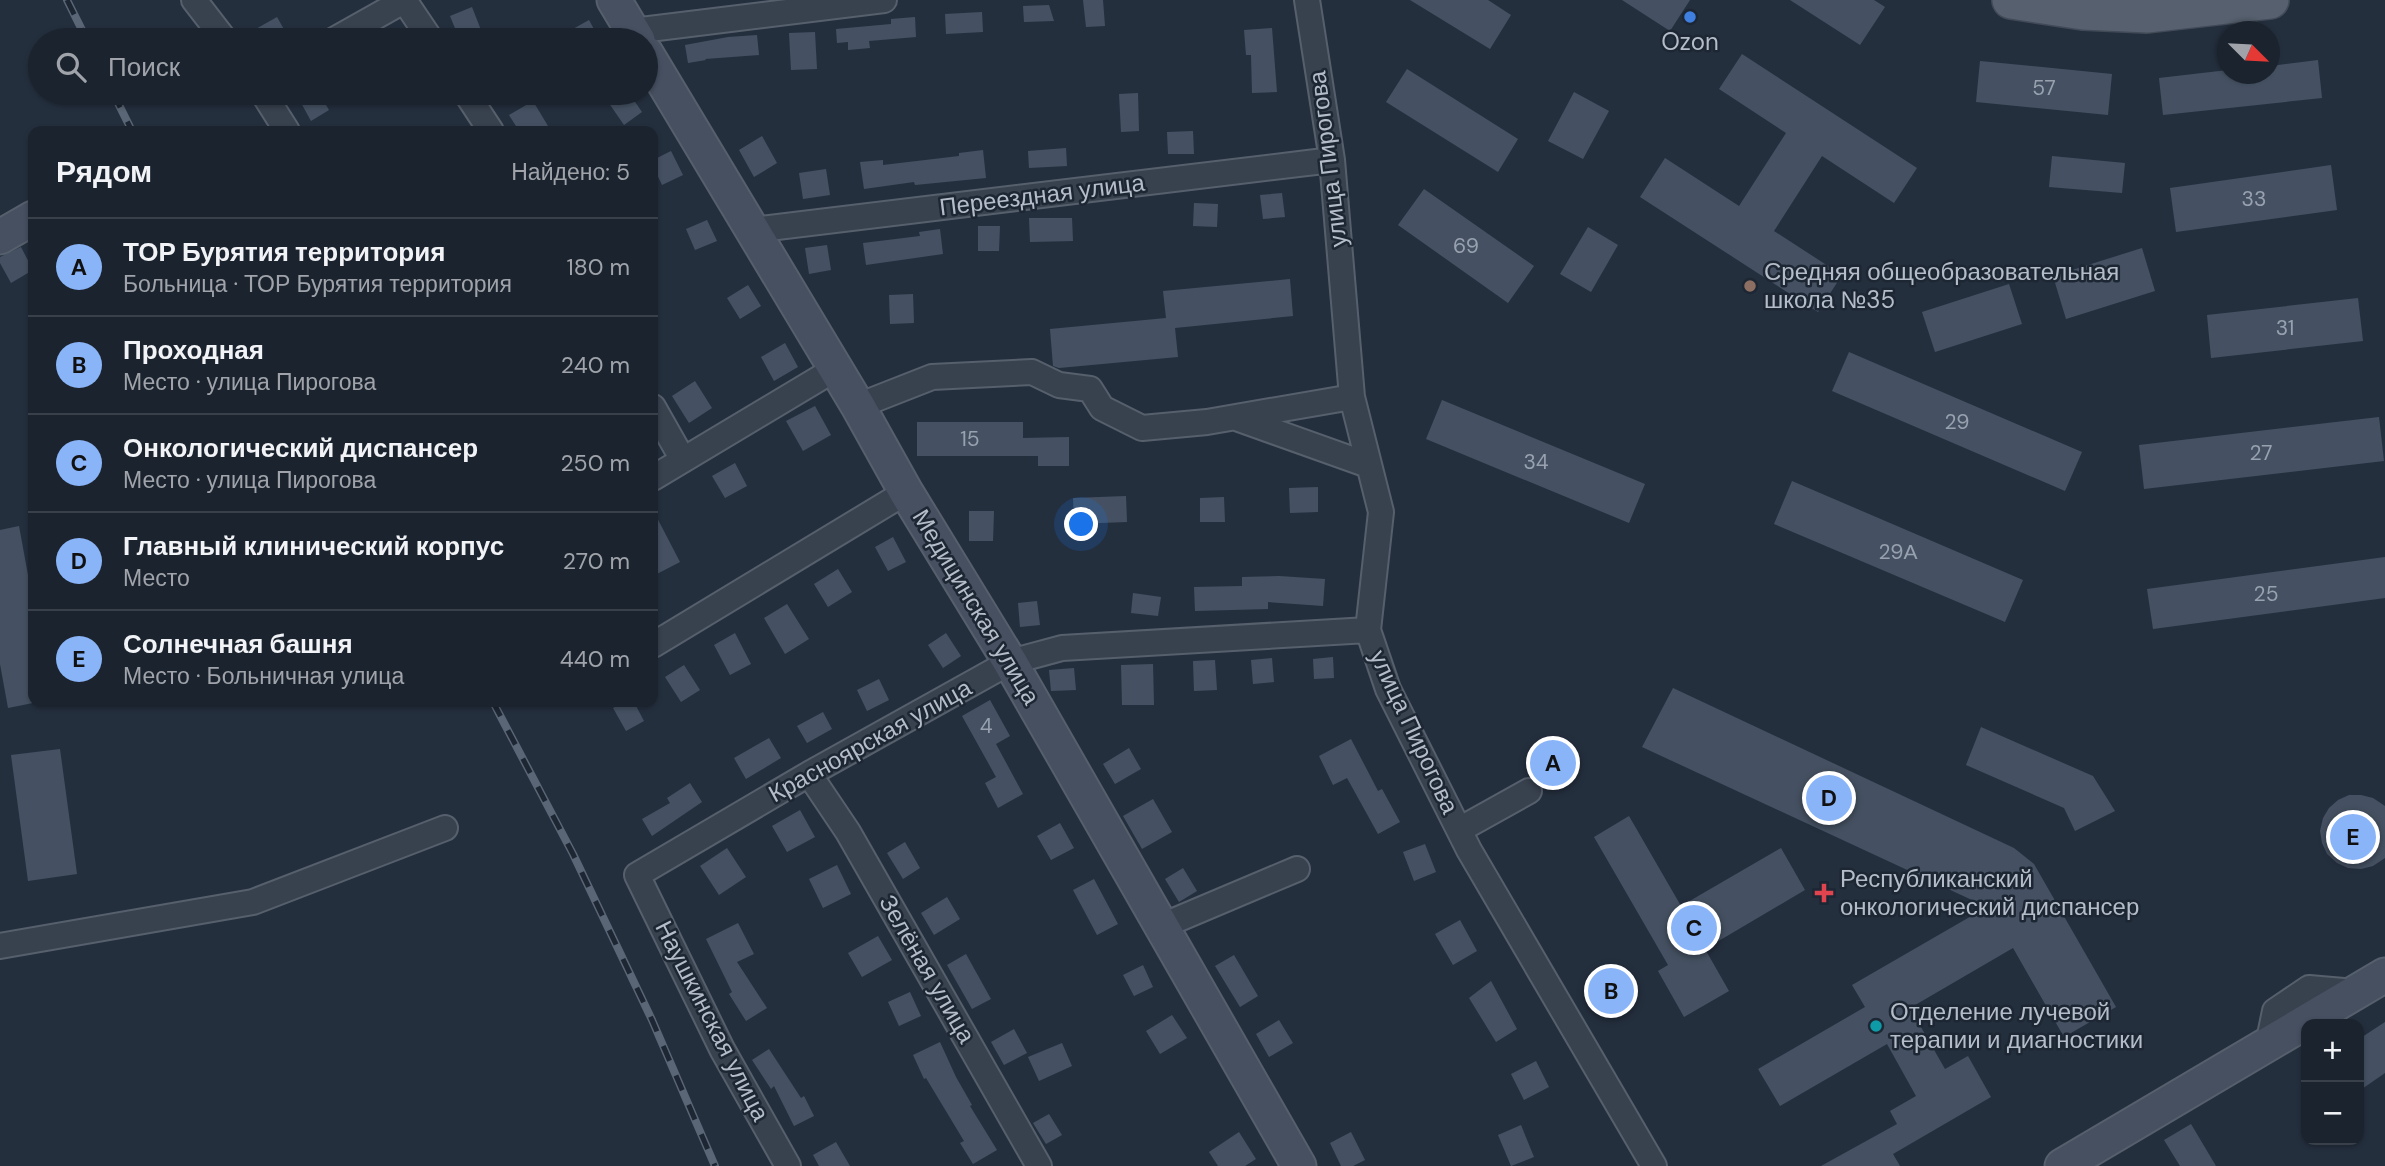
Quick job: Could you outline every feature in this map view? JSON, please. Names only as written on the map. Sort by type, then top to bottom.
[{"type":"main road","points":[[2011,0],[2083,11],[2147,14],[2270,0]]},
{"type":"street","points":[[194,0],[216,28]]},
{"type":"street","points":[[355,28],[405,0],[423,28]]},
{"type":"street","name":"Медицинская улица","points":[[614,0],[631,28]]},
{"type":"street","points":[[658,38],[884,0]]},
{"type":"street","name":"улица Пирогова","points":[[1307,0],[1332,160],[1352,397],[1381,512],[1368,629],[1388,689],[1459,830],[1654,1166]]},
{"type":"street","name":"Медицинская улица","points":[[658,72],[858,406],[906,492],[1010,662],[1299,1166]]},
{"type":"street","points":[[271,105],[284,126]]},
{"type":"street","points":[[474,105],[488,126]]},
{"type":"street","name":"Переездная улица","points":[[753,230],[1332,160]]},
{"type":"street","points":[[0,237],[28,221]]},
{"type":"street","points":[[658,475],[835,369]]},
{"type":"street","points":[[858,406],[932,377],[1032,372],[1059,385],[1090,389],[1102,408],[1142,428],[1235,418],[1352,397]]},
{"type":"street","points":[[658,417],[683,460]]},
{"type":"street","points":[[1235,418],[1368,465]]},
{"type":"street","points":[[658,642],[906,492]]},
{"type":"street","name":"Красноярская улица","points":[[637,875],[1010,662],[1062,648],[1368,629]]},
{"type":"street","name":"Зелёная улица","points":[[810,774],[848,832],[1039,1166]]},
{"type":"street","points":[[1459,830],[1530,791]]},
{"type":"street","points":[[0,946],[253,902],[445,828]]},
{"type":"street","points":[[1162,926],[1297,869]]},
{"type":"street","name":"Наушкинская улица","points":[[637,875],[722,1049],[788,1166]]},
{"type":"street","points":[[2062,1166],[2385,975]]},
{"type":"building","points":[[1083,0],[1103,0],[1105,26],[1086,27]]},
{"type":"building","points":[[1410,0],[1488,0],[1511,15],[1490,49]]},
{"type":"building","points":[[1622,0],[1690,0],[1670,31]]},
{"type":"building","points":[[1790,0],[1874,0],[1885,7],[1860,45]]},
{"type":"building","points":[[1049,5],[1054,21],[1024,22],[1023,6]]},
{"type":"building","points":[[472,7],[480,28],[455,28],[450,16]]},
{"type":"building","points":[[982,12],[983,32],[946,34],[945,14]]},
{"type":"building","points":[[277,17],[283,28],[258,28]]},
{"type":"building","points":[[915,17],[916,37],[869,41],[870,48],[848,50],[848,42],[837,43],[836,29],[891,24],[891,19]]},
{"type":"building","points":[[589,20],[593,28],[575,28]]},
{"type":"building","points":[[1272,28],[1277,92],[1252,93],[1251,55],[1246,55],[1244,30]]},
{"type":"building","points":[[815,32],[817,69],[791,70],[789,33]]},
{"type":"building","points":[[757,35],[759,55],[688,63],[685,45]]},
{"type":"building","points":[[1742,54],[1917,168],[1894,203],[1822,156],[1774,231],[1842,275],[1818,312],[1640,197],[1665,158],[1739,206],[1786,133],[1719,89]]},
{"type":"building","points":[[2318,60],[2322,98],[2163,115],[2159,78],[2217,71],[2217,84],[2280,84],[2280,65]]},
{"type":"building","points":[[1980,61],[2112,74],[2108,115],[1976,102]]},
{"type":"building","points":[[1407,69],[1518,139],[1498,172],[1386,102]]},
{"type":"building","points":[[1574,92],[1609,111],[1583,159],[1548,141]]},
{"type":"building","points":[[1138,93],[1139,131],[1121,132],[1119,94]]},
{"type":"building","points":[[302,105],[326,105],[329,110],[311,121]]},
{"type":"building","points":[[526,105],[535,105],[548,126],[516,126],[509,115]]},
{"type":"building","points":[[610,105],[637,105],[642,112],[624,125]]},
{"type":"building","points":[[1193,131],[1194,154],[1168,154],[1167,132]]},
{"type":"building","points":[[762,136],[777,163],[754,177],[739,150]]},
{"type":"building","points":[[1066,148],[1067,166],[1029,168],[1028,151]]},
{"type":"building","points":[[983,150],[986,178],[915,185],[914,182],[864,189],[860,162],[883,160],[883,165],[959,156],[959,153]]},
{"type":"building","points":[[671,151],[683,175],[662,185],[658,177],[658,158]]},
{"type":"building","points":[[2052,156],[2125,163],[2122,193],[2049,187]]},
{"type":"building","points":[[2331,165],[2337,210],[2176,232],[2170,188]]},
{"type":"building","points":[[826,169],[830,195],[803,199],[799,173]]},
{"type":"building","points":[[1424,189],[1534,266],[1508,303],[1398,225]]},
{"type":"building","points":[[1282,193],[1285,217],[1263,219],[1260,195]]},
{"type":"building","points":[[1194,203],[1218,204],[1217,227],[1193,226]]},
{"type":"building","points":[[1029,218],[1072,218],[1073,241],[1030,242]]},
{"type":"building","points":[[707,220],[717,241],[695,250],[686,229]]},
{"type":"building","points":[[978,226],[1000,226],[999,251],[978,251]]},
{"type":"building","points":[[1588,227],[1618,245],[1591,292],[1560,274]]},
{"type":"building","points":[[940,229],[943,254],[866,265],[863,243],[920,236],[919,232]]},
{"type":"building","points":[[827,245],[831,270],[809,274],[805,248]]},
{"type":"building","points":[[21,247],[28,260],[28,273],[11,283],[0,263],[0,257]]},
{"type":"building","points":[[2142,248],[2155,291],[2066,319],[2053,276]]},
{"type":"building","points":[[1290,279],[1293,316],[1175,328],[1178,357],[1059,368],[1053,366],[1050,329],[1166,318],[1163,291]]},
{"type":"building","points":[[2009,284],[2022,324],[1935,352],[1922,312]]},
{"type":"building","points":[[748,285],[761,306],[740,319],[727,298]]},
{"type":"building","points":[[913,294],[914,323],[890,324],[889,295]]},
{"type":"building","points":[[2358,298],[2363,341],[2211,358],[2207,315]]},
{"type":"building","points":[[785,343],[798,367],[774,381],[761,357]]},
{"type":"building","points":[[1849,352],[2082,452],[2065,491],[1832,391]]},
{"type":"building","points":[[695,381],[712,408],[689,423],[672,396]]},
{"type":"building","points":[[1442,400],[1645,484],[1629,523],[1426,439]]},
{"type":"building","points":[[815,406],[831,435],[803,451],[786,421]]},
{"type":"building","points":[[2379,417],[2384,461],[2144,489],[2139,445]]},
{"type":"building","points":[[917,422],[1023,422],[1023,438],[1069,437],[1069,466],[1038,466],[1038,456],[917,456]]},
{"type":"building","points":[[735,463],[747,486],[725,498],[712,476]]},
{"type":"building","points":[[1792,481],[2023,580],[2005,622],[1774,524]]},
{"type":"building","points":[[1318,487],[1318,512],[1290,513],[1289,488]]},
{"type":"building","points":[[1126,496],[1127,522],[1074,524],[1073,498]]},
{"type":"building","points":[[1224,497],[1225,522],[1200,522],[1200,498]]},
{"type":"building","points":[[969,511],[994,511],[993,541],[969,541]]},
{"type":"building","points":[[658,520],[680,562],[658,573]]},
{"type":"building","points":[[19,526],[28,575],[28,704],[8,708],[0,664],[0,530]]},
{"type":"building","points":[[893,537],[906,562],[888,571],[875,547]]},
{"type":"building","points":[[2385,557],[2385,598],[2153,629],[2147,589]]},
{"type":"building","points":[[838,569],[852,592],[828,607],[814,584]]},
{"type":"building","points":[[1242,577],[1325,579],[1323,606],[1268,602],[1268,609],[1195,611],[1194,587],[1242,586]]},
{"type":"building","points":[[1133,593],[1161,597],[1158,616],[1131,613]]},
{"type":"building","points":[[1037,601],[1040,625],[1020,627],[1018,603]]},
{"type":"building","points":[[787,604],[809,639],[785,654],[764,618]]},
{"type":"building","points":[[735,633],[751,664],[730,675],[714,645]]},
{"type":"building","points":[[946,633],[961,656],[943,668],[928,645]]},
{"type":"building","points":[[1333,657],[1334,678],[1314,679],[1313,659]]},
{"type":"building","points":[[1272,658],[1274,682],[1253,684],[1251,660]]},
{"type":"building","points":[[1215,660],[1217,690],[1194,691],[1193,661]]},
{"type":"building","points":[[1153,664],[1154,705],[1122,705],[1121,665]]},
{"type":"building","points":[[684,665],[700,690],[681,702],[665,677]]},
{"type":"building","points":[[1074,668],[1076,690],[1051,691],[1049,670]]},
{"type":"building","points":[[879,679],[889,700],[867,711],[857,690]]},
{"type":"building","points":[[1673,688],[2014,848],[2034,864],[2116,1007],[2064,1037],[2013,948],[1910,1008],[1945,1069],[1968,1056],[1991,1097],[1893,1154],[1900,1166],[1821,1166],[1897,1124],[1890,1111],[1916,1096],[1887,1044],[1780,1106],[1758,1069],[1865,1007],[1852,985],[1987,907],[1642,747]]},
{"type":"building","points":[[990,700],[1010,736],[996,744],[1023,794],[998,808],[985,783],[996,777],[962,716]]},
{"type":"building","points":[[637,707],[644,721],[626,731],[613,708]]},
{"type":"building","points":[[823,712],[832,729],[807,743],[797,726]]},
{"type":"building","points":[[1981,727],[2093,776],[2115,811],[2075,831],[2064,808],[1966,765]]},
{"type":"building","points":[[769,738],[781,758],[746,779],[734,758]]},
{"type":"building","points":[[1351,739],[1378,791],[1382,789],[1400,822],[1378,834],[1347,778],[1333,785],[1319,756]]},
{"type":"building","points":[[1129,748],[1141,769],[1115,784],[1103,764]]},
{"type":"building","points":[[60,749],[77,874],[28,881],[11,755]]},
{"type":"building","points":[[690,783],[702,802],[652,836],[642,819],[670,803],[667,798]]},
{"type":"building","points":[[2349,795],[2373,798],[2385,806],[2385,858],[2373,866],[2361,869],[2348,868],[2327,854],[2320,831],[2329,808]]},
{"type":"building","points":[[1153,799],[1172,832],[1142,849],[1123,816]]},
{"type":"building","points":[[800,810],[815,837],[787,852],[772,826]]},
{"type":"building","points":[[1629,816],[1681,906],[1781,848],[1805,890],[1705,949],[1729,991],[1684,1017],[1658,971],[1668,965],[1594,837]]},
{"type":"building","points":[[1060,823],[1074,848],[1051,860],[1037,836]]},
{"type":"building","points":[[905,842],[920,868],[903,879],[887,853]]},
{"type":"building","points":[[1425,844],[1436,872],[1414,881],[1403,852]]},
{"type":"building","points":[[727,848],[746,877],[719,895],[700,866]]},
{"type":"building","points":[[837,865],[851,894],[823,908],[809,879]]},
{"type":"building","points":[[1183,868],[1197,891],[1179,902],[1165,879]]},
{"type":"building","points":[[1094,879],[1118,924],[1097,935],[1073,890]]},
{"type":"building","points":[[947,897],[960,919],[934,935],[921,913]]},
{"type":"building","points":[[1460,920],[1477,951],[1453,965],[1435,934]]},
{"type":"building","points":[[738,923],[754,954],[737,962],[767,1008],[746,1021],[729,994],[732,992],[706,939]]},
{"type":"building","points":[[878,936],[892,960],[862,977],[848,953]]},
{"type":"building","points":[[966,954],[991,999],[972,1009],[947,965]]},
{"type":"building","points":[[1234,955],[1258,996],[1240,1007],[1215,966]]},
{"type":"building","points":[[1143,965],[1153,987],[1134,996],[1123,975]]},
{"type":"building","points":[[1491,981],[1517,1029],[1496,1042],[1469,998]]},
{"type":"building","points":[[910,992],[921,1016],[899,1026],[888,1002]]},
{"type":"building","points":[[1172,1015],[1187,1038],[1160,1054],[1146,1031]]},
{"type":"building","points":[[1279,1020],[1293,1043],[1269,1057],[1256,1034]]},
{"type":"building","points":[[2385,1022],[2385,1073],[2364,1088],[2364,1082],[2364,1036]]},
{"type":"building","points":[[1014,1029],[1027,1053],[1004,1065],[991,1042]]},
{"type":"building","points":[[940,1042],[972,1105],[970,1106],[997,1150],[973,1164],[960,1143],[964,1141],[926,1078],[924,1079],[913,1055]]},
{"type":"building","points":[[1062,1043],[1072,1066],[1039,1081],[1028,1057]]},
{"type":"building","points":[[769,1049],[801,1098],[804,1096],[814,1116],[794,1126],[774,1086],[771,1089],[752,1060]]},
{"type":"building","points":[[1536,1061],[1549,1087],[1524,1100],[1511,1074]]},
{"type":"building","points":[[1049,1114],[1062,1135],[1046,1144],[1033,1123]]},
{"type":"building","points":[[2191,1124],[2216,1166],[2180,1166],[2164,1140]]},
{"type":"building","points":[[1521,1125],[1534,1157],[1511,1166],[1498,1135]]},
{"type":"building","points":[[1239,1132],[1256,1159],[1245,1166],[1218,1166],[1209,1152]]},
{"type":"building","points":[[1351,1132],[1365,1160],[1353,1166],[1341,1166],[1330,1143]]},
{"type":"building","points":[[836,1142],[850,1166],[819,1166],[813,1155]]},
{"type":"railway","points":[[67,0],[81,28]]},
{"type":"railway","points":[[119,105],[130,126]]},
{"type":"railway","points":[[496,707],[573,854],[652,1020],[715,1166]]},
{"type":"place","name":"Ozon","points":[[1690,17]]},
{"type":"place","name":"Средняя общеобразовательная школа №35","points":[[1750,286]]},
{"type":"place","name":"ТОР Бурятия территория","points":[[1553,763]]},
{"type":"place","name":"Главный клинический корпус","points":[[1829,798]]},
{"type":"place","name":"Солнечная башня","points":[[2353,837]]},
{"type":"place","name":"Республиканский онкологический диспансер","points":[[1824,893]]},
{"type":"place","name":"Онкологический диспансер","points":[[1694,928]]},
{"type":"place","name":"Проходная","points":[[1611,991]]},
{"type":"place","name":"Отделение лучевой терапии и диагностики","points":[[1876,1026]]}]
